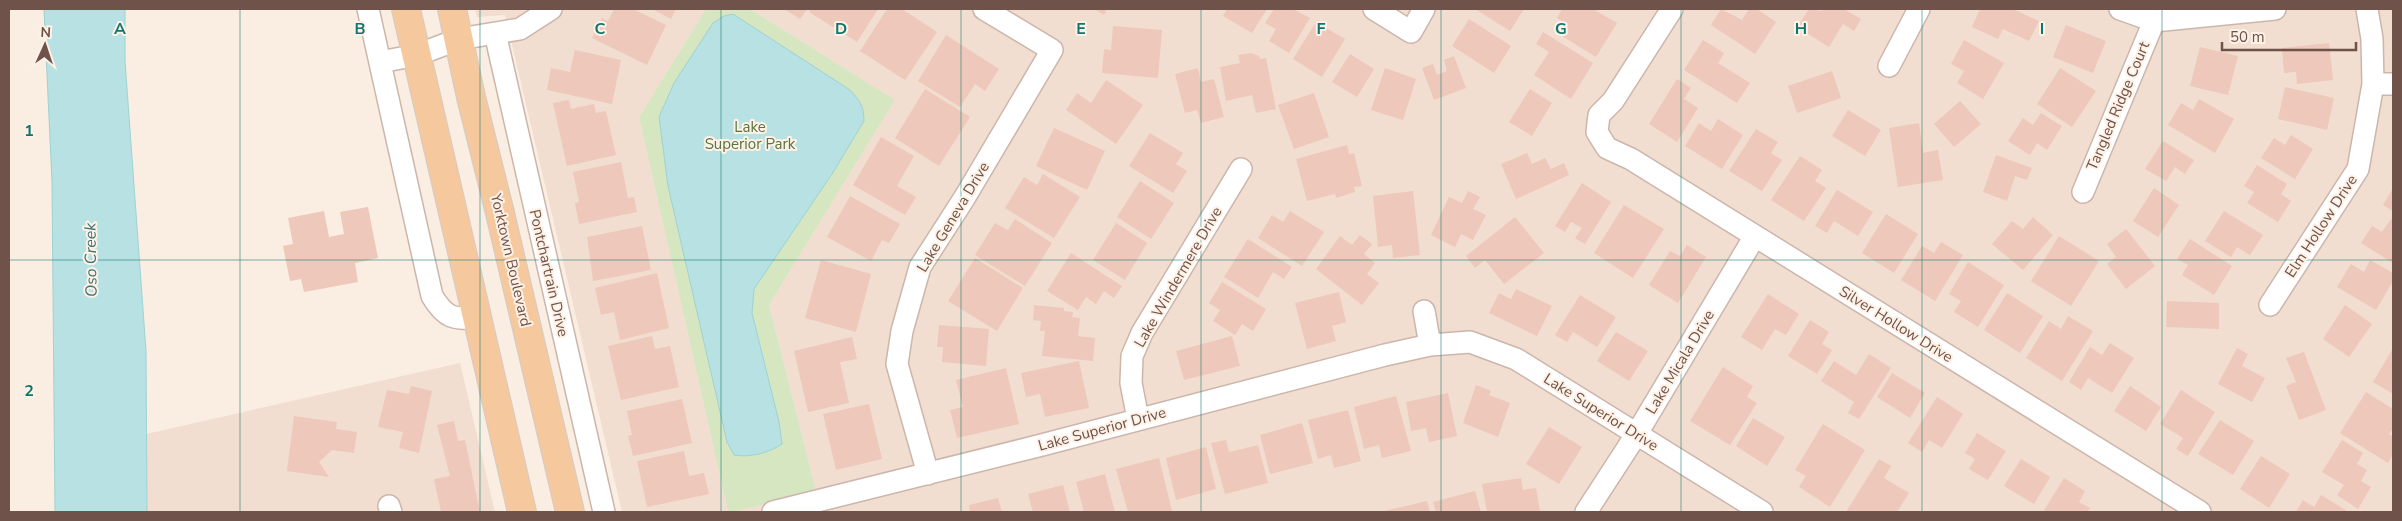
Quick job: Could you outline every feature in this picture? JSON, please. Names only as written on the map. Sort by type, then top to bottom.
[{"type":"main road","points":[[406,9],[522,512]]},
{"type":"main road","name":"Yorktown Boulevard","points":[[452,9],[570,512]]},
{"type":"street","points":[[368,9],[432,296],[442,312],[457,319],[478,318]]},
{"type":"street","points":[[380,62],[416,55],[459,39],[520,29],[551,9]]},
{"type":"street","name":"Lake Geneva Drive","points":[[928,474],[897,364],[902,330],[920,267],[965,198],[1052,50],[984,9]]},
{"type":"street","points":[[1374,9],[1411,32],[1424,9]]},
{"type":"street","name":"Silver Hollow Drive","points":[[1672,9],[1613,101],[1599,115],[1597,132],[1607,148],[1632,159],[2200,512]]},
{"type":"street","points":[[1889,66],[1919,9]]},
{"type":"street","points":[[2120,9],[2154,21],[2275,9]]},
{"type":"street","name":"Elm Hollow Drive","points":[[2270,306],[2358,169],[2383,84],[2367,9]]},
{"type":"street","name":"Tangled Ridge Court","points":[[2083,192],[2154,21]]},
{"type":"street","name":"Pontchartrain Drive","points":[[495,34],[604,512]]},
{"type":"street","name":"Lake Windermere Drive","points":[[1138,419],[1131,383],[1132,356],[1142,333],[1241,169]]},
{"type":"street","name":"Lake Micala Drive","points":[[1586,512],[1636,435],[1755,236]]},
{"type":"street","points":[[1424,312],[1430,345]]},
{"type":"street","name":"Lake Superior Drive","points":[[773,512],[1430,345],[1470,342],[1516,359],[1762,512]]},
{"type":"shaded area","points":[[475,9],[706,9],[639,117],[728,512],[622,512],[505,15],[477,17]]},
{"type":"shaded area","points":[[750,9],[2393,9],[2393,512],[734,512],[816,491],[769,305],[895,100]]},
{"type":"shaded area","points":[[460,363],[495,512],[147,512],[146,434]]},
{"type":"green space","name":"Lake Superior Park","points":[[706,9],[750,9],[895,100],[769,305],[816,491],[734,512],[728,512],[639,117]]},
{"type":"water","name":"Oso Creek","points":[[44,9],[125,9],[125,61],[146,351],[147,512],[55,512],[52,182]]},
{"type":"water","name":"Lake Superior Park","points":[[733,14],[850,90],[861,104],[864,121],[832,174],[754,289],[752,313],[779,422],[782,444],[765,452],[746,456],[734,455],[727,442],[668,186],[659,117],[674,83],[713,23],[724,16]]},
{"type":"building","points":[[614,9],[633,9],[666,25],[647,65],[592,38],[602,18],[608,21]]},
{"type":"building","points":[[652,9],[676,9],[671,19]]},
{"type":"building","points":[[784,9],[807,9],[800,19]]},
{"type":"building","points":[[811,9],[878,9],[857,42],[809,12]]},
{"type":"building","points":[[887,9],[902,9],[937,32],[905,80],[860,51]]},
{"type":"building","points":[[1094,9],[1107,9],[1104,15]]},
{"type":"building","points":[[1227,9],[1267,9],[1252,33],[1223,16]]},
{"type":"building","points":[[1274,9],[1293,9],[1310,18],[1289,53],[1269,41],[1276,29],[1265,23]]},
{"type":"building","points":[[1475,9],[1524,9],[1510,31]]},
{"type":"building","points":[[1562,9],[1593,9],[1617,23],[1596,57],[1562,36],[1568,25],[1557,18]]},
{"type":"building","points":[[1721,9],[1742,20],[1749,9],[1757,9],[1776,22],[1755,54],[1711,25]]},
{"type":"building","points":[[1809,9],[1822,11],[1824,9],[1844,9],[1861,19],[1854,31],[1843,24],[1829,47],[1797,27]]},
{"type":"building","points":[[1980,9],[2013,9],[2039,21],[2029,41],[2003,29],[1998,39],[1972,27]]},
{"type":"building","points":[[1469,19],[1511,46],[1494,73],[1452,46]]},
{"type":"building","points":[[1316,22],[1345,39],[1322,77],[1293,59]]},
{"type":"building","points":[[2066,25],[2106,41],[2093,73],[2053,57]]},
{"type":"building","points":[[1113,26],[1162,30],[1158,78],[1102,73],[1104,49],[1111,50]]},
{"type":"building","points":[[1543,32],[1593,63],[1571,99],[1534,75],[1549,52],[1536,44]]},
{"type":"building","points":[[946,35],[999,69],[985,91],[975,84],[960,107],[918,81]]},
{"type":"building","points":[[1703,40],[1724,53],[1718,63],[1750,83],[1737,103],[1684,70]]},
{"type":"building","points":[[1964,40],[2004,63],[1983,99],[1957,83],[1964,71],[1951,64]]},
{"type":"building","points":[[2329,43],[2333,80],[2297,84],[2296,72],[2284,73],[2282,48]]},
{"type":"building","points":[[2200,47],[2238,56],[2228,95],[2190,86]]},
{"type":"building","points":[[575,50],[621,60],[612,104],[547,90],[551,68],[570,72]]},
{"type":"building","points":[[1251,53],[1259,56],[1260,59],[1266,58],[1276,109],[1256,113],[1252,95],[1226,101],[1220,67],[1240,63],[1238,55]]},
{"type":"building","points":[[1350,54],[1374,69],[1357,97],[1332,82]]},
{"type":"building","points":[[1454,56],[1466,88],[1434,100],[1422,68],[1433,64],[1437,75],[1447,71],[1444,60]]},
{"type":"building","points":[[1198,68],[1201,82],[1214,79],[1224,117],[1201,123],[1197,110],[1185,113],[1175,74]]},
{"type":"building","points":[[1385,68],[1416,79],[1403,120],[1371,110]]},
{"type":"building","points":[[2060,68],[2096,91],[2072,127],[2037,104]]},
{"type":"building","points":[[1832,71],[1841,98],[1797,113],[1788,86]]},
{"type":"building","points":[[1677,79],[1691,88],[1684,99],[1698,108],[1677,142],[1649,124]]},
{"type":"building","points":[[1106,80],[1143,105],[1116,144],[1066,110],[1077,93],[1091,103]]},
{"type":"building","points":[[2285,87],[2334,98],[2327,130],[2278,119]]},
{"type":"building","points":[[925,89],[970,117],[939,166],[895,138]]},
{"type":"building","points":[[1530,89],[1552,103],[1532,136],[1509,122]]},
{"type":"building","points":[[1314,93],[1329,137],[1294,149],[1278,105]]},
{"type":"building","points":[[2199,99],[2234,119],[2215,153],[2168,125],[2181,103],[2193,110]]},
{"type":"building","points":[[569,100],[571,109],[594,104],[596,113],[606,111],[616,155],[567,166],[553,103]]},
{"type":"building","points":[[1960,101],[1981,124],[1954,147],[1934,124]]},
{"type":"building","points":[[1848,110],[1881,130],[1865,156],[1832,136]]},
{"type":"building","points":[[2041,113],[2062,126],[2047,150],[2037,143],[2030,155],[2008,141],[2023,118],[2033,125]]},
{"type":"building","points":[[1718,119],[1743,135],[1722,169],[1685,146],[1699,123],[1711,131]]},
{"type":"building","points":[[1919,123],[1923,153],[1938,150],[1943,180],[1898,187],[1889,128]]},
{"type":"building","points":[[1054,128],[1105,151],[1087,190],[1036,166]]},
{"type":"building","points":[[1756,129],[1778,142],[1771,153],[1782,160],[1762,191],[1729,171]]},
{"type":"building","points":[[1150,133],[1183,153],[1176,164],[1187,171],[1173,193],[1129,166]]},
{"type":"building","points":[[2291,135],[2313,149],[2295,179],[2261,158],[2274,138],[2285,145]]},
{"type":"building","points":[[881,137],[914,156],[897,186],[916,197],[905,215],[853,185]]},
{"type":"building","points":[[2163,141],[2194,160],[2185,174],[2175,167],[2166,181],[2145,169]]},
{"type":"building","points":[[1347,145],[1349,154],[1354,153],[1362,186],[1354,187],[1355,192],[1336,198],[1335,194],[1307,201],[1296,159]]},
{"type":"building","points":[[1527,153],[1532,164],[1545,158],[1551,169],[1564,163],[1569,175],[1516,199],[1501,164]]},
{"type":"building","points":[[1996,155],[2032,168],[2027,180],[2015,176],[2007,201],[1983,192]]},
{"type":"building","points":[[1800,156],[1822,170],[1815,181],[1826,188],[1804,221],[1771,200]]},
{"type":"building","points":[[621,162],[628,198],[634,197],[637,212],[579,224],[575,203],[579,202],[573,172]]},
{"type":"building","points":[[2257,165],[2287,184],[2281,194],[2291,201],[2278,222],[2247,203],[2254,192],[2244,186]]},
{"type":"building","points":[[1043,174],[1080,197],[1054,238],[1005,208],[1024,177],[1037,185]]},
{"type":"building","points":[[1140,181],[1174,203],[1151,239],[1117,217]]},
{"type":"building","points":[[1582,183],[1611,202],[1585,244],[1575,238],[1582,228],[1571,222],[1565,232],[1555,226]]},
{"type":"building","points":[[2154,188],[2179,205],[2158,237],[2133,221]]},
{"type":"building","points":[[2393,188],[2393,211],[2383,205]]},
{"type":"building","points":[[1837,190],[1873,212],[1858,236],[1834,221],[1827,233],[1815,226]]},
{"type":"building","points":[[1413,191],[1420,255],[1393,258],[1392,245],[1378,247],[1373,196]]},
{"type":"building","points":[[1468,191],[1480,197],[1473,209],[1486,215],[1473,240],[1461,234],[1455,247],[1431,235],[1449,197],[1462,203]]},
{"type":"building","points":[[850,196],[900,224],[889,243],[882,240],[871,261],[827,237]]},
{"type":"building","points":[[1624,205],[1664,229],[1633,278],[1594,253]]},
{"type":"building","points":[[368,207],[378,258],[355,263],[358,282],[304,292],[301,279],[290,281],[283,246],[293,244],[288,218],[324,211],[329,237],[344,234],[340,212]]},
{"type":"building","points":[[1290,211],[1324,232],[1302,266],[1258,238],[1272,215],[1283,222]]},
{"type":"building","points":[[2224,211],[2263,235],[2250,255],[2237,247],[2231,257],[2205,241]]},
{"type":"building","points":[[1886,214],[1918,234],[1894,273],[1862,253]]},
{"type":"building","points":[[1515,217],[1544,253],[1504,284],[1485,260],[1475,268],[1466,256]]},
{"type":"building","points":[[2033,217],[2053,235],[2023,270],[1992,244],[2012,221],[2023,229]]},
{"type":"building","points":[[1015,219],[1052,243],[1025,286],[975,255],[995,223],[1008,230]]},
{"type":"building","points":[[2391,219],[2393,220],[2393,263],[2361,243],[2372,226],[2382,232]]},
{"type":"building","points":[[1116,223],[1147,243],[1125,280],[1093,260]]},
{"type":"building","points":[[642,226],[651,270],[593,281],[587,237]]},
{"type":"building","points":[[2126,229],[2155,266],[2126,289],[2107,264],[2116,257],[2107,244]]},
{"type":"building","points":[[1360,235],[1372,244],[1364,254],[1375,263],[1367,274],[1379,283],[1362,305],[1316,269],[1340,236],[1352,245]]},
{"type":"building","points":[[2059,236],[2099,261],[2071,306],[2031,281]]},
{"type":"building","points":[[1248,239],[1292,267],[1284,279],[1273,272],[1258,298],[1224,277]]},
{"type":"building","points":[[2190,239],[2232,266],[2214,295],[2182,275],[2188,265],[2177,259]]},
{"type":"building","points":[[1941,242],[1963,255],[1935,301],[1901,280],[1922,246],[1934,253]]},
{"type":"building","points":[[1687,245],[1706,257],[1678,303],[1649,285],[1670,251],[1680,256]]},
{"type":"building","points":[[1071,253],[1122,286],[1114,298],[1104,291],[1096,304],[1086,297],[1078,310],[1047,291]]},
{"type":"building","points":[[975,258],[1023,288],[997,331],[948,301]]},
{"type":"building","points":[[821,260],[871,274],[856,332],[805,318]]},
{"type":"building","points":[[2370,260],[2393,273],[2393,281],[2376,310],[2337,287],[2351,264],[2364,272]]},
{"type":"building","points":[[1968,262],[2004,285],[1978,327],[1954,312],[1961,301],[1949,294]]},
{"type":"building","points":[[657,273],[669,328],[620,340],[614,312],[601,315],[595,288]]},
{"type":"building","points":[[1222,282],[1266,309],[1253,331],[1242,324],[1235,335],[1213,321],[1220,310],[1209,303]]},
{"type":"building","points":[[1516,289],[1552,306],[1537,336],[1489,313],[1499,293],[1511,299]]},
{"type":"building","points":[[1339,292],[1346,322],[1332,326],[1336,341],[1307,349],[1295,303]]},
{"type":"building","points":[[2007,293],[2043,316],[2020,353],[1984,330]]},
{"type":"building","points":[[1768,294],[1799,314],[1786,335],[1775,329],[1762,350],[1741,337]]},
{"type":"building","points":[[1580,295],[1616,317],[1597,347],[1573,332],[1567,342],[1555,335]]},
{"type":"building","points":[[2167,301],[2219,303],[2219,329],[2166,327]]},
{"type":"building","points":[[1034,305],[1064,308],[1064,311],[1073,312],[1072,317],[1080,318],[1078,336],[1095,338],[1093,361],[1042,356],[1045,331],[1040,331],[1041,321],[1033,320]]},
{"type":"building","points":[[2345,305],[2372,324],[2349,357],[2323,339]]},
{"type":"building","points":[[2068,316],[2093,331],[2062,381],[2026,358],[2049,321],[2061,329]]},
{"type":"building","points":[[1810,320],[1829,332],[1822,344],[1832,350],[1817,374],[1788,356]]},
{"type":"building","points":[[939,325],[989,329],[986,366],[942,362],[943,347],[937,347]]},
{"type":"building","points":[[1616,332],[1648,351],[1629,381],[1597,361]]},
{"type":"building","points":[[652,336],[655,349],[670,346],[679,387],[621,400],[608,346]]},
{"type":"building","points":[[1232,336],[1240,366],[1184,380],[1176,351]]},
{"type":"building","points":[[852,337],[857,359],[840,362],[849,403],[808,412],[794,351]]},
{"type":"building","points":[[2110,343],[2134,358],[2112,393],[2088,378],[2081,390],[2069,382],[2090,347],[2102,355]]},
{"type":"building","points":[[2237,348],[2248,354],[2242,366],[2265,378],[2252,402],[2218,384]]},
{"type":"building","points":[[2393,348],[2393,394],[2373,382]]},
{"type":"building","points":[[2304,352],[2326,410],[2299,420],[2286,386],[2296,382],[2286,358]]},
{"type":"building","points":[[1869,354],[1891,368],[1859,419],[1848,413],[1854,402],[1821,381],[1834,361],[1856,375]]},
{"type":"building","points":[[1079,361],[1089,408],[1045,417],[1040,394],[1026,397],[1021,373]]},
{"type":"building","points":[[1723,367],[1753,386],[1747,397],[1757,403],[1730,445],[1690,421]]},
{"type":"building","points":[[1006,368],[1019,424],[957,438],[950,410],[963,407],[956,380]]},
{"type":"building","points":[[1892,373],[1925,393],[1910,418],[1877,397]]},
{"type":"building","points":[[1476,385],[1491,391],[1489,395],[1510,403],[1498,437],[1463,423]]},
{"type":"building","points":[[411,386],[432,391],[419,453],[399,448],[403,432],[378,427],[387,390],[409,394]]},
{"type":"building","points":[[2130,386],[2161,407],[2146,431],[2114,411]]},
{"type":"building","points":[[2181,390],[2215,412],[2188,456],[2176,449],[2183,438],[2160,424]]},
{"type":"building","points":[[2366,392],[2393,409],[2393,428],[2389,434],[2393,437],[2393,454],[2388,463],[2340,433]]},
{"type":"building","points":[[1448,393],[1457,436],[1429,442],[1426,428],[1411,431],[1406,402]]},
{"type":"building","points":[[1396,396],[1411,451],[1382,458],[1379,445],[1364,449],[1354,407]]},
{"type":"building","points":[[1937,397],[1963,414],[1942,448],[1929,440],[1922,452],[1908,443]]},
{"type":"building","points":[[682,399],[692,443],[633,456],[628,436],[632,435],[627,411]]},
{"type":"building","points":[[869,404],[882,459],[836,470],[823,414]]},
{"type":"building","points":[[1348,410],[1361,461],[1334,468],[1331,455],[1318,459],[1308,420]]},
{"type":"building","points":[[294,416],[337,422],[336,429],[357,432],[354,453],[332,450],[319,462],[329,477],[287,471]]},
{"type":"building","points":[[1753,418],[1785,437],[1767,466],[1736,446]]},
{"type":"building","points":[[2220,420],[2254,441],[2233,475],[2198,454]]},
{"type":"building","points":[[454,421],[458,441],[465,440],[480,512],[441,512],[434,479],[450,476],[437,425]]},
{"type":"building","points":[[1302,423],[1313,463],[1270,474],[1260,435]]},
{"type":"building","points":[[1823,424],[1865,450],[1830,507],[1799,487],[1806,476],[1795,470]]},
{"type":"building","points":[[1549,427],[1582,447],[1559,484],[1526,464]]},
{"type":"building","points":[[1977,433],[2006,451],[1988,480],[1969,469],[1975,459],[1965,453]]},
{"type":"building","points":[[1226,440],[1229,452],[1258,445],[1268,483],[1225,494],[1211,443]]},
{"type":"building","points":[[2342,440],[2363,453],[2357,464],[2367,470],[2361,481],[2371,487],[2358,509],[2337,495],[2344,485],[2322,472]]},
{"type":"building","points":[[1206,447],[1216,489],[1176,500],[1166,458]]},
{"type":"building","points":[[684,451],[689,476],[704,473],[709,494],[647,507],[637,461]]},
{"type":"building","points":[[2261,456],[2290,474],[2269,508],[2240,489]]},
{"type":"building","points":[[1159,458],[1172,511],[1128,512],[1116,469]]},
{"type":"building","points":[[1879,459],[1891,466],[1884,478],[1909,493],[1897,512],[1846,512]]},
{"type":"building","points":[[2021,459],[2050,477],[2034,504],[2004,486]]},
{"type":"building","points":[[1105,474],[1115,512],[1084,512],[1076,482]]},
{"type":"building","points":[[1521,478],[1523,490],[1536,488],[1540,511],[1487,512],[1482,484]]},
{"type":"building","points":[[2064,478],[2085,491],[2079,502],[2090,508],[2087,512],[2043,512]]},
{"type":"building","points":[[1063,485],[1070,512],[1033,512],[1028,494]]},
{"type":"building","points":[[1475,491],[1481,512],[1436,512],[1433,502]]},
{"type":"building","points":[[2321,495],[2349,512],[2296,512],[2303,500],[2314,507]]},
{"type":"building","points":[[998,498],[1002,512],[970,512],[969,505]]},
{"type":"building","points":[[1427,501],[1430,512],[1384,512],[1384,511]]}]
